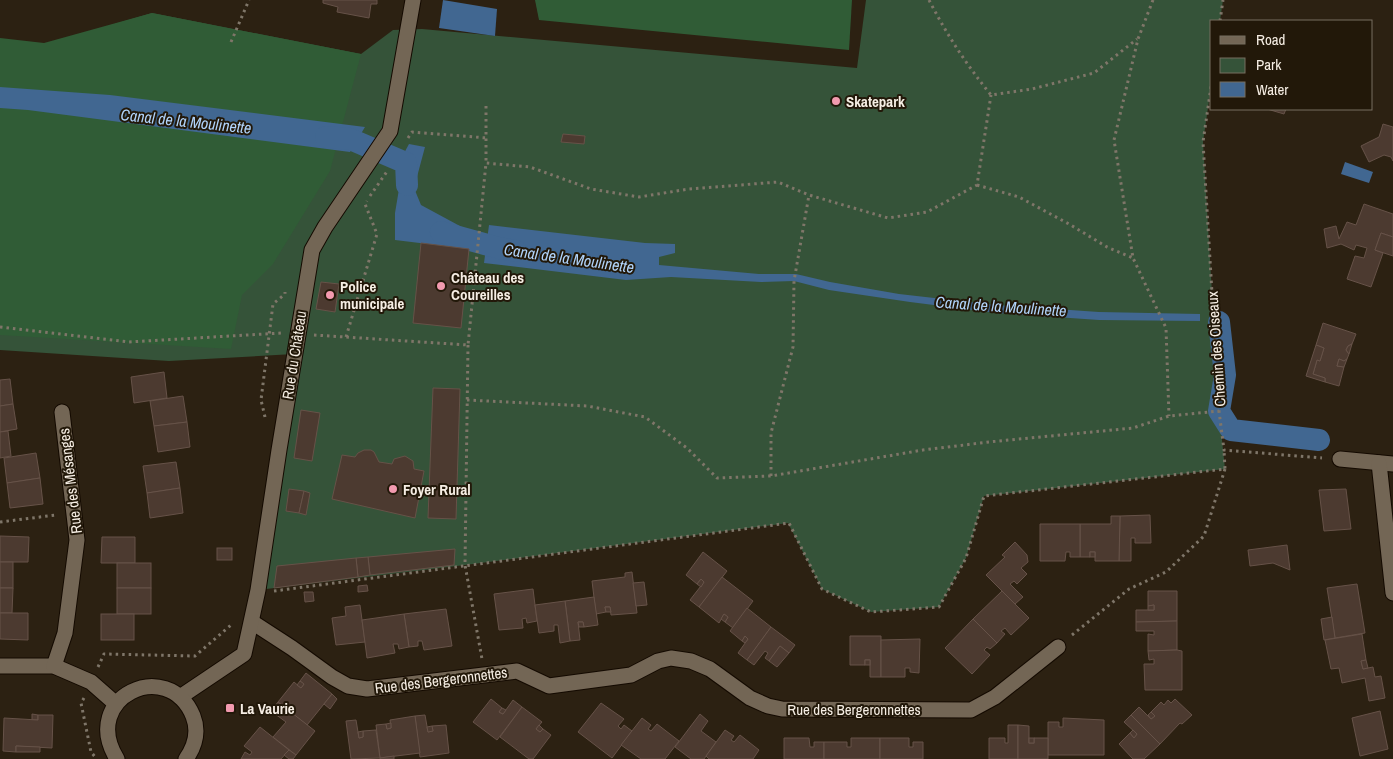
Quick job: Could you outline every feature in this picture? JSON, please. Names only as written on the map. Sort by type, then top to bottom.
[{"type":"street","name":"Rue du Château","points":[[180,697],[244,654],[258,590],[269,509],[312,250],[325,226],[390,130],[413,0]]},
{"type":"street","name":"Rue des Mésanges","points":[[54,666],[65,633],[77,540],[62,412]]},
{"type":"street","points":[[1340,459],[1386,464],[1393,594]]},
{"type":"street","name":"Rue des Bergeronnettes","points":[[252,622],[348,686],[367,689],[517,671],[549,686],[631,675],[658,661],[672,658],[691,661],[710,669],[750,698],[768,706],[782,709],[970,710],[995,697],[1058,646]]},
{"type":"street","points":[[0,666],[54,666],[91,682],[116,704]]},
{"type":"street","points":[[117,759],[110,748],[107,733],[109,718],[116,704],[126,694],[139,688],[153,686],[167,689],[180,697],[189,708],[195,721],[196,735],[192,749],[186,759]]},
{"type":"path","points":[[231,42],[249,0]]},
{"type":"path","points":[[929,0],[964,61],[991,95],[976,185]]},
{"type":"path","points":[[1153,0],[1138,39],[1114,140],[1134,258],[1166,328],[1169,416]]},
{"type":"path","points":[[1220,20],[1223,0]]},
{"type":"path","points":[[991,95],[1032,89],[1094,73],[1138,39]]},
{"type":"path","name":"Chemin des Oiseaux","points":[[1210,94],[1203,142],[1219,411],[1225,470]]},
{"type":"path","points":[[484,674],[465,565],[468,345],[486,163],[486,106]]},
{"type":"path","points":[[412,132],[487,138]]},
{"type":"path","points":[[486,163],[530,168],[591,189],[640,197],[689,189],[778,182],[809,195],[888,218],[927,212],[976,185],[1019,197],[1107,247],[1134,258]]},
{"type":"path","points":[[346,338],[376,234],[365,204],[380,183]]},
{"type":"path","points":[[770,476],[771,433],[793,347],[794,281],[809,195]]},
{"type":"path","points":[[267,425],[261,400],[273,304],[285,294],[286,285]]},
{"type":"path","points":[[0,328],[129,342],[298,334],[468,345]]},
{"type":"path","points":[[467,400],[587,406],[645,417],[687,448],[717,478],[770,476],[923,450],[1132,428],[1169,416],[1219,411]]},
{"type":"path","points":[[1224,450],[1340,459]]},
{"type":"path","points":[[258,590],[270,592],[789,522],[822,589],[871,612],[939,607],[966,558],[984,496],[1225,470],[1204,536],[1166,572],[1129,589],[1058,646]]},
{"type":"path","points":[[0,522],[74,512]]},
{"type":"path","points":[[96,759],[91,752],[81,703],[104,654],[195,656],[236,621]]},
{"type":"green space","points":[[535,0],[852,0],[849,50],[539,20]]},
{"type":"green space","points":[[866,0],[1223,0],[1220,20],[1210,20],[1210,94],[1203,142],[1219,411],[1225,469],[984,496],[966,558],[939,607],[871,612],[822,589],[788,523],[258,590],[294,354],[169,361],[0,350],[0,41],[40,46],[152,13],[361,54],[393,30],[422,29],[857,68]]},
{"type":"green space","points":[[152,13],[361,54],[330,171],[273,264],[242,295],[231,349],[0,335],[0,38],[44,43]]},
{"type":"water","points":[[443,0],[497,9],[495,36],[439,28]]},
{"type":"water","points":[[0,87],[110,95],[365,127],[350,152],[28,110],[0,108]]},
{"type":"water","points":[[409,144],[425,147],[414,188],[421,205],[471,232],[469,249],[395,240],[395,213],[402,171],[396,168]]},
{"type":"water","points":[[1345,162],[1373,172],[1369,183],[1341,174]]},
{"type":"water","points":[[489,225],[645,243],[675,244],[675,253],[659,257],[659,265],[759,274],[796,274],[899,294],[996,305],[1099,312],[1200,314],[1200,321],[1099,320],[997,313],[829,290],[794,281],[761,282],[671,277],[626,280],[484,263]]},
{"type":"building","points":[[323,0],[377,0],[377,4],[371,4],[369,18],[337,12],[338,7],[323,3]]},
{"type":"building","points":[[1270,110],[1286,110],[1284,114]]},
{"type":"building","points":[[1383,124],[1393,127],[1393,161],[1391,157],[1384,155],[1369,162],[1361,146],[1379,137]]},
{"type":"building","points":[[563,134],[585,136],[584,144],[561,142]]},
{"type":"building","points":[[1364,204],[1393,214],[1393,237],[1381,233],[1375,250],[1383,253],[1371,287],[1347,279],[1355,256],[1364,258],[1367,248],[1356,245],[1354,250],[1341,244],[1327,248],[1324,229],[1336,226],[1339,239],[1347,222],[1356,225]]},
{"type":"building","points":[[1381,233],[1393,237],[1393,256],[1375,250]]},
{"type":"building","name":"Château des Coureilles","points":[[421,243],[469,249],[461,328],[413,323]]},
{"type":"building","points":[[321,282],[339,284],[335,312],[316,309]]},
{"type":"building","points":[[1323,323],[1356,334],[1352,344],[1346,350],[1349,354],[1347,359],[1344,361],[1339,359],[1337,366],[1344,367],[1339,386],[1325,382],[1325,378],[1313,374],[1317,360],[1320,361],[1324,348],[1316,345]]},
{"type":"building","points":[[1352,344],[1349,354],[1346,350]]},
{"type":"building","points":[[1316,345],[1324,348],[1320,361],[1317,360],[1313,374],[1325,378],[1325,382],[1306,376]]},
{"type":"building","points":[[1339,359],[1344,361],[1347,359],[1344,367],[1337,366]]},
{"type":"building","points":[[164,372],[167,398],[134,403],[131,377]]},
{"type":"building","points":[[10,379],[13,404],[0,406],[0,380]]},
{"type":"building","points":[[433,388],[460,389],[456,519],[428,518]]},
{"type":"building","points":[[183,396],[187,422],[154,426],[150,401]]},
{"type":"building","points":[[13,404],[17,429],[0,432],[0,406]]},
{"type":"building","points":[[301,410],[320,413],[312,461],[294,458]]},
{"type":"building","points":[[187,422],[190,447],[158,452],[154,426]]},
{"type":"building","points":[[8,431],[11,456],[0,458],[0,432]]},
{"type":"building","points":[[364,450],[374,452],[379,462],[392,464],[394,459],[405,456],[413,461],[414,469],[424,471],[415,518],[332,499],[342,455],[355,457]]},
{"type":"building","points":[[36,453],[40,478],[7,483],[4,458]]},
{"type":"building","points":[[176,462],[180,488],[147,493],[143,466]]},
{"type":"building","points":[[40,478],[43,504],[10,508],[7,483]]},
{"type":"building","points":[[180,488],[183,513],[150,518],[147,493]]},
{"type":"building","points":[[289,489],[304,491],[299,513],[286,511]]},
{"type":"building","points":[[1346,489],[1351,529],[1324,531],[1319,490]]},
{"type":"building","points":[[304,491],[310,493],[306,515],[299,513]]},
{"type":"building","points":[[1150,515],[1151,543],[1135,543],[1135,538],[1131,538],[1131,561],[1119,561],[1120,516]]},
{"type":"building","points":[[1111,516],[1120,516],[1119,561],[1095,561],[1095,552],[1090,552],[1090,557],[1080,557],[1080,524],[1111,524]]},
{"type":"building","points":[[1040,524],[1080,524],[1080,557],[1070,557],[1070,552],[1066,552],[1065,561],[1040,561]]},
{"type":"building","points":[[0,536],[29,537],[28,562],[0,562]]},
{"type":"building","points":[[102,537],[135,537],[135,563],[101,563]]},
{"type":"building","points":[[1015,542],[1027,555],[1028,562],[1021,568],[1027,574],[1017,584],[1014,581],[1010,584],[1023,597],[1015,604],[986,575],[1005,557],[1002,555]]},
{"type":"building","points":[[1287,545],[1290,570],[1273,563],[1250,566],[1248,550]]},
{"type":"building","points":[[217,548],[232,548],[232,560],[217,560]]},
{"type":"building","points":[[455,549],[454,565],[370,575],[368,557]]},
{"type":"building","points":[[703,552],[727,571],[699,607],[690,600],[704,582],[701,579],[697,584],[686,575]]},
{"type":"building","points":[[1090,552],[1095,552],[1095,557],[1090,557]]},
{"type":"building","points":[[368,557],[370,575],[358,577],[356,558]]},
{"type":"building","points":[[356,558],[358,577],[274,588],[277,566]]},
{"type":"building","points":[[0,562],[13,562],[13,588],[0,588]]},
{"type":"building","points":[[117,563],[151,563],[151,588],[117,588]]},
{"type":"building","points":[[632,572],[637,613],[611,615],[610,607],[605,607],[606,612],[596,614],[592,581],[625,577],[625,573]]},
{"type":"building","points":[[722,577],[753,601],[733,628],[725,622],[728,617],[724,614],[719,623],[699,607]]},
{"type":"building","points":[[701,579],[704,582],[701,587],[697,584]]},
{"type":"building","points":[[644,582],[647,605],[636,606],[633,583]]},
{"type":"building","points":[[1357,584],[1365,633],[1335,638],[1327,588]]},
{"type":"building","points":[[367,585],[368,591],[358,592],[358,586]]},
{"type":"building","points":[[0,588],[13,588],[12,613],[0,613]]},
{"type":"building","points":[[117,588],[151,588],[151,614],[117,614]]},
{"type":"building","points":[[533,589],[537,621],[527,623],[526,618],[522,619],[523,628],[499,630],[494,594]]},
{"type":"building","points":[[1002,591],[1029,618],[1011,635],[1005,628],[1001,631],[1005,634],[997,643],[973,619]]},
{"type":"building","points":[[1148,591],[1177,591],[1177,621],[1136,622],[1136,610],[1154,610],[1154,605],[1148,606]]},
{"type":"building","points":[[304,592],[313,592],[314,601],[305,602]]},
{"type":"building","points":[[594,597],[598,625],[584,627],[583,622],[578,622],[580,640],[570,641],[565,601]]},
{"type":"building","points":[[565,601],[570,641],[560,643],[558,625],[554,625],[554,631],[539,633],[535,605]]},
{"type":"building","points":[[360,605],[365,642],[336,645],[332,618],[346,616],[345,607]]},
{"type":"building","points":[[1154,605],[1154,610],[1148,610],[1148,606]]},
{"type":"building","points":[[605,607],[610,607],[611,612],[606,612]]},
{"type":"building","points":[[747,608],[771,627],[747,660],[738,653],[748,639],[745,636],[742,641],[730,631]]},
{"type":"building","points":[[446,609],[452,646],[424,650],[422,641],[418,641],[418,646],[409,647],[404,614]]},
{"type":"building","points":[[0,613],[28,613],[28,640],[0,639]]},
{"type":"building","points":[[101,614],[134,614],[134,640],[101,640]]},
{"type":"building","points":[[404,614],[409,647],[399,649],[398,644],[393,644],[395,653],[367,658],[362,620]]},
{"type":"building","points":[[724,614],[728,617],[725,622],[721,619]]},
{"type":"building","points":[[1332,617],[1335,638],[1324,640],[1321,619]]},
{"type":"building","points":[[973,619],[997,643],[990,649],[987,647],[984,650],[990,655],[972,674],[945,648]]},
{"type":"building","points":[[1177,621],[1177,650],[1148,651],[1148,634],[1154,635],[1154,631],[1136,631],[1136,622]]},
{"type":"building","points":[[578,622],[583,622],[584,627],[579,627]]},
{"type":"building","points":[[771,627],[795,645],[789,653],[780,646],[769,661],[765,658],[768,653],[765,651],[754,665],[747,660]]},
{"type":"building","points":[[1362,634],[1366,660],[1361,661],[1363,669],[1373,667],[1375,677],[1381,676],[1385,698],[1369,701],[1365,678],[1342,683],[1339,668],[1331,669],[1325,640]]},
{"type":"building","points":[[745,636],[748,639],[745,643],[742,641]]},
{"type":"building","points":[[850,636],[881,636],[881,677],[870,677],[870,660],[865,660],[865,665],[850,665]]},
{"type":"building","points":[[920,639],[919,673],[910,672],[910,668],[905,668],[905,677],[881,677],[881,640]]},
{"type":"building","points":[[780,646],[789,653],[777,667],[769,661]]},
{"type":"building","points":[[1148,651],[1182,651],[1182,690],[1145,690],[1144,664],[1154,664],[1154,659],[1149,660]]},
{"type":"building","points":[[865,660],[870,660],[870,665],[865,665]]},
{"type":"building","points":[[1366,660],[1368,668],[1363,669],[1361,661]]},
{"type":"building","points":[[306,673],[332,694],[307,725],[278,702],[294,682],[301,688],[304,684],[300,681]]},
{"type":"building","points":[[300,681],[304,684],[301,688],[297,685]]},
{"type":"building","points":[[332,694],[337,699],[330,709],[324,704]]},
{"type":"building","points":[[491,699],[502,708],[499,712],[503,714],[513,700],[522,707],[497,740],[473,722]]},
{"type":"building","points":[[1175,699],[1192,715],[1182,724],[1180,723],[1160,744],[1131,715],[1139,707],[1151,719],[1155,716],[1151,712],[1161,702],[1164,705],[1168,700],[1171,703]]},
{"type":"building","points":[[278,702],[315,731],[296,755],[273,737],[286,722],[271,711]]},
{"type":"building","points":[[601,703],[624,719],[618,726],[621,729],[624,725],[632,731],[612,758],[578,732]]},
{"type":"building","points":[[522,707],[542,722],[536,729],[540,732],[543,729],[551,735],[533,759],[529,759],[500,737]]},
{"type":"building","points":[[502,708],[506,710],[503,714],[499,712]]},
{"type":"building","points":[[1380,711],[1388,749],[1360,756],[1352,718]]},
{"type":"building","points":[[1151,712],[1155,716],[1151,719],[1148,715]]},
{"type":"building","points":[[32,714],[38,715],[38,720],[32,720]]},
{"type":"building","points":[[700,714],[708,721],[701,731],[716,742],[704,759],[691,759],[675,747]]},
{"type":"building","points":[[38,715],[53,715],[52,748],[16,746],[16,752],[3,751],[4,718],[38,720]]},
{"type":"building","points":[[425,715],[428,732],[433,731],[432,726],[446,725],[449,753],[420,757],[415,716]]},
{"type":"building","points":[[1131,715],[1160,744],[1144,759],[1133,759],[1119,744],[1130,733],[1134,738],[1137,734],[1124,722]]},
{"type":"building","points":[[415,716],[420,753],[380,758],[376,725],[386,724],[387,729],[391,728],[390,720]]},
{"type":"building","points":[[642,718],[651,725],[648,729],[651,731],[657,724],[679,741],[665,759],[641,759],[621,745]]},
{"type":"building","points":[[1063,718],[1104,720],[1104,755],[1048,755],[1048,722],[1059,722],[1059,727],[1063,727]]},
{"type":"building","points":[[356,720],[359,738],[363,737],[363,731],[376,730],[380,758],[351,759],[346,721]]},
{"type":"building","points":[[391,723],[391,728],[387,729],[386,724]]},
{"type":"building","points":[[539,725],[543,729],[540,732],[536,729]]},
{"type":"building","points":[[1008,725],[1018,725],[1018,759],[989,759],[989,738],[1005,738],[1005,743],[1008,743]]},
{"type":"building","points":[[1018,725],[1029,726],[1029,743],[1034,743],[1034,738],[1048,738],[1048,759],[1018,759]]},
{"type":"building","points":[[432,726],[433,731],[428,732],[427,727]]},
{"type":"building","points":[[260,727],[289,750],[281,759],[241,759],[245,752],[250,755],[252,752],[244,746]]},
{"type":"building","points":[[725,730],[734,736],[731,740],[734,742],[740,735],[759,750],[753,759],[709,759],[706,756]]},
{"type":"building","points":[[1133,730],[1137,734],[1134,738],[1130,733]]},
{"type":"building","points":[[363,731],[363,737],[359,738],[358,732]]},
{"type":"building","points":[[784,738],[809,738],[810,747],[814,747],[814,742],[824,742],[824,759],[784,759]]},
{"type":"building","points":[[851,738],[880,738],[880,759],[824,759],[824,742],[847,742],[847,747],[851,747]]},
{"type":"building","points":[[880,738],[909,738],[909,747],[913,747],[913,742],[923,742],[923,759],[880,759]]},
{"type":"building","points":[[1029,738],[1034,738],[1034,743],[1029,743]]},
{"type":"building","points":[[16,746],[40,747],[40,752],[16,752]]},
{"type":"building","points":[[289,750],[296,755],[293,759],[289,759],[284,755]]},
{"type":"building","points":[[394,756],[394,759],[380,759],[380,758]]},
{"type":"waterway","name":"Canal de la Moulinette","points":[[326,137],[350,139],[406,163],[407,185]]},
{"type":"waterway","name":"Canal de la Moulinette","points":[[441,232],[516,251]]},
{"type":"waterway","name":"Canal de la Moulinette","points":[[1219,322],[1225,375],[1219,411],[1231,430],[1319,440]]},
{"type":"place","name":"Skatepark","points":[[836,101]]},
{"type":"place","name":"Château des Coureilles","points":[[441,286]]},
{"type":"place","name":"Police municipale","points":[[330,295]]},
{"type":"place","name":"Foyer Rural","points":[[393,489]]},
{"type":"place","name":"La Vaurie","points":[[230,708]]}]
